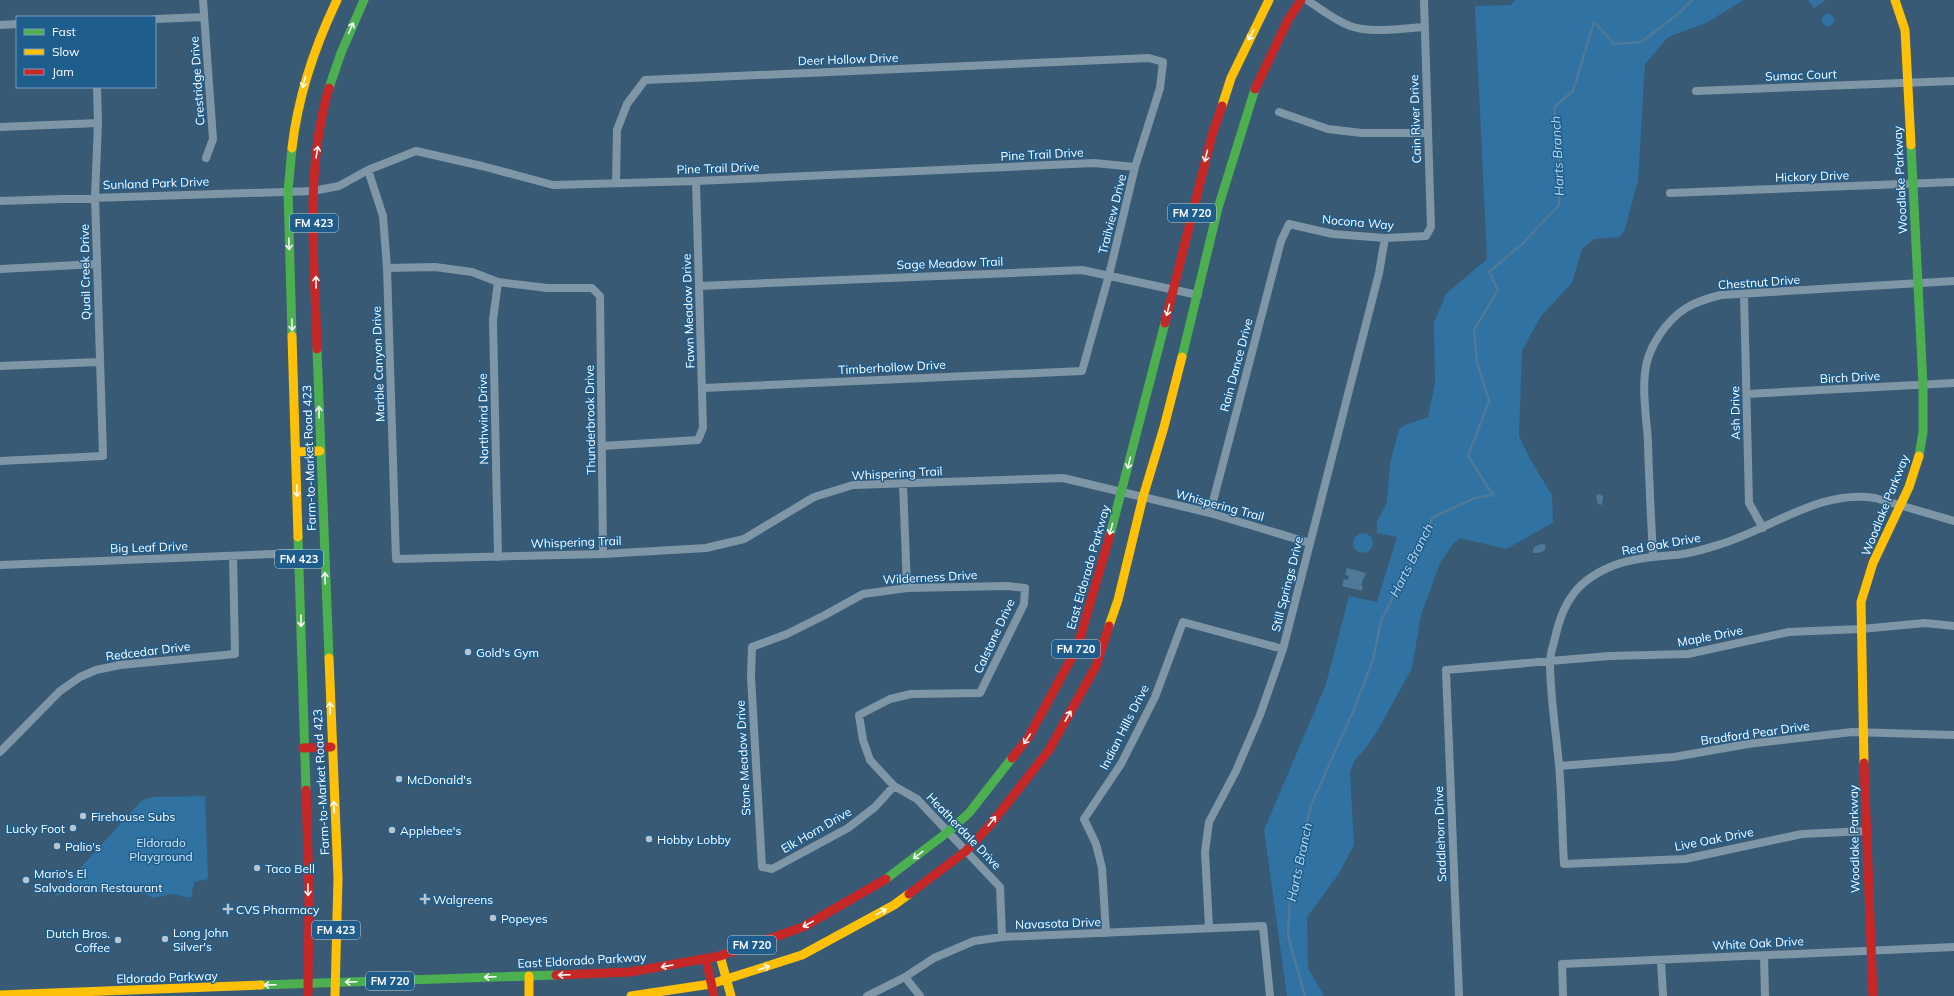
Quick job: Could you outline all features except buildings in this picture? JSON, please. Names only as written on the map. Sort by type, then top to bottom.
[{"type":"main road","name":"Farm-to-Market Road 423","points":[[308,996],[309,890],[303,748],[299,553],[288,191],[291,147],[298,103],[309,61],[322,29],[337,0]]},
{"type":"main road","name":"Farm-to-Market Road 423","points":[[335,996],[338,878],[331,747],[320,451],[313,190],[315,163],[327,92],[337,62],[364,0]]},
{"type":"main road","name":"East Eldorado Parkway","points":[[335,983],[630,972],[720,956],[803,927],[892,876],[949,831],[973,808],[1028,738],[1077,648],[1122,492],[1212,135],[1231,78],[1269,0]]},
{"type":"main road","points":[[631,996],[666,992],[711,984],[809,952],[894,905],[966,851],[991,824],[1049,750],[1096,666],[1118,600],[1143,497],[1164,427],[1198,295],[1218,208],[1253,93],[1288,20],[1301,0]]},
{"type":"main road","name":"Woodlake Parkway","points":[[1872,996],[1867,896],[1867,831],[1861,689],[1860,612],[1866,586],[1878,551],[1917,463],[1921,447],[1923,428],[1923,385],[1905,30],[1895,0]]},
{"type":"main road","points":[[296,452],[320,451]]},
{"type":"main road","points":[[303,748],[331,747]]},
{"type":"main road","points":[[720,956],[731,996]]},
{"type":"main road","points":[[706,959],[714,996]]},
{"type":"main road","points":[[529,976],[529,996]]},
{"type":"main road","name":"Eldorado Parkway","points":[[0,995],[44,995],[335,983]]},
{"type":"street","name":"Crestridge Drive","points":[[204,0],[213,139],[206,158]]},
{"type":"street","points":[[1307,0],[1337,20],[1364,29],[1376,30],[1425,27]]},
{"type":"street","name":"Cain River Drive","points":[[1424,0],[1431,227],[1426,236]]},
{"type":"street","points":[[156,19],[204,17]]},
{"type":"street","points":[[0,25],[16,24]]},
{"type":"street","name":"Deer Hollow Drive","points":[[616,183],[616,130],[627,104],[645,80],[1149,58],[1163,62]]},
{"type":"street","name":"Trailview Drive","points":[[1082,371],[1109,275],[1135,168],[1160,88],[1163,62]]},
{"type":"street","name":"Sumac Court","points":[[1696,91],[1954,81]]},
{"type":"street","name":"Quail Creek Drive","points":[[0,461],[103,456],[95,197],[98,123],[97,88]]},
{"type":"street","points":[[1279,112],[1328,129],[1362,133],[1427,133]]},
{"type":"street","points":[[0,127],[98,123]]},
{"type":"street","name":"Pine Trail Drive","points":[[313,190],[339,186],[368,170],[416,151],[482,166],[553,185],[696,181],[1094,163],[1135,168]]},
{"type":"street","name":"Marble Canyon Drive","points":[[368,170],[383,216],[388,268],[396,560]]},
{"type":"street","name":"Fawn Meadow Drive","points":[[602,446],[698,440],[703,428],[696,181]]},
{"type":"street","name":"Hickory Drive","points":[[1670,193],[1954,182]]},
{"type":"street","name":"Sunland Park Drive","points":[[0,201],[313,190]]},
{"type":"street","name":"Nocona Way","points":[[1289,224],[1333,234],[1385,238],[1426,236]]},
{"type":"street","name":"Rain Dance Drive","points":[[1210,513],[1281,241],[1289,224]]},
{"type":"street","name":"Still Springs Drive","points":[[1209,927],[1205,852],[1209,822],[1236,770],[1257,722],[1283,648],[1379,274],[1385,238]]},
{"type":"street","points":[[0,269],[97,264]]},
{"type":"street","points":[[388,268],[435,267],[472,272],[498,282]]},
{"type":"street","name":"Sage Meadow Trail","points":[[700,286],[1082,270],[1198,295]]},
{"type":"street","name":"Chestnut Drive","points":[[1654,556],[1649,493],[1645,372],[1648,360],[1659,335],[1685,308],[1697,302],[1721,295],[1744,295],[1954,281]]},
{"type":"street","name":"Thunderbrook Drive","points":[[498,282],[547,288],[592,288],[600,296],[603,554]]},
{"type":"street","name":"Northwind Drive","points":[[498,282],[493,320],[498,557]]},
{"type":"street","name":"Ash Drive","points":[[1744,295],[1749,503],[1763,528]]},
{"type":"street","points":[[0,366],[99,362]]},
{"type":"street","name":"Timberhollow Drive","points":[[703,388],[1082,371]]},
{"type":"street","name":"Birch Drive","points":[[1747,394],[1954,383]]},
{"type":"street","name":"Whispering Trail","points":[[396,560],[603,554],[706,548],[744,539],[814,497],[852,485],[1063,478],[1210,513],[1310,543]]},
{"type":"street","points":[[903,484],[907,588]]},
{"type":"street","name":"Red Oak Drive","points":[[1564,864],[1559,766],[1550,660],[1559,619],[1568,600],[1576,591],[1592,578],[1615,565],[1654,556],[1675,555],[1706,549],[1763,528],[1817,503],[1834,499],[1862,496],[1900,504],[1954,521]]},
{"type":"street","name":"Big Leaf Drive","points":[[0,565],[299,553]]},
{"type":"street","name":"Redcedar Drive","points":[[0,752],[60,691],[80,677],[96,670],[120,665],[235,654],[233,556]]},
{"type":"street","name":"Wilderness Drive","points":[[752,647],[787,634],[863,594],[907,588],[1008,586],[1025,588]]},
{"type":"street","name":"Calstone Drive","points":[[859,715],[890,699],[911,694],[980,693],[1024,604],[1025,588]]},
{"type":"street","name":"Indian Hills Drive","points":[[1106,933],[1102,868],[1096,844],[1084,819],[1121,764],[1155,697],[1183,622],[1283,648]]},
{"type":"street","name":"Maple Drive","points":[[1446,670],[1550,660],[1688,654],[1789,632],[1861,629],[1925,623],[1954,626]]},
{"type":"street","name":"Stone Meadow Drive","points":[[752,647],[751,678],[762,867]]},
{"type":"street","name":"Saddlehorn Drive","points":[[1446,670],[1459,996]]},
{"type":"street","name":"Heatherdale Drive","points":[[859,715],[863,740],[870,760],[894,786],[917,799],[949,831],[1000,887],[1002,937]]},
{"type":"street","name":"Bradford Pear Drive","points":[[1559,766],[1674,757],[1748,744],[1852,732],[1954,736]]},
{"type":"street","name":"Elk Horn Drive","points":[[762,867],[772,869],[848,828],[875,807],[894,786]]},
{"type":"street","name":"Live Oak Drive","points":[[1564,864],[1685,859],[1802,834],[1867,831]]},
{"type":"street","name":"Navasota Drive","points":[[867,996],[905,977],[934,958],[974,941],[1002,937],[1209,927],[1263,926],[1270,996]]},
{"type":"street","name":"White Oak Drive","points":[[1563,996],[1562,964],[1954,947]]},
{"type":"street","points":[[1764,955],[1765,996]]},
{"type":"street","points":[[1661,960],[1663,996]]},
{"type":"street","points":[[905,977],[920,996]]},
{"type":"green space","points":[[1515,0],[1744,0],[1706,23],[1668,37],[1645,64],[1638,180],[1625,229],[1620,237],[1594,239],[1582,249],[1572,283],[1541,316],[1522,351],[1519,436],[1530,459],[1552,495],[1553,523],[1506,549],[1460,538],[1453,544],[1440,563],[1421,615],[1412,668],[1379,728],[1366,748],[1355,760],[1350,772],[1354,845],[1338,875],[1307,917],[1308,968],[1324,996],[1287,996],[1264,830],[1326,684],[1349,596],[1377,602],[1397,537],[1377,533],[1377,522],[1387,502],[1390,463],[1399,430],[1405,425],[1428,417],[1435,383],[1434,322],[1446,294],[1487,259],[1475,6],[1511,5]]},
{"type":"green space","points":[[1808,0],[1826,0],[1814,8]]},
{"type":"green space","points":[[1830,14],[1833,15],[1833,25],[1826,26],[1823,25],[1822,18],[1823,15]]},
{"type":"green space","points":[[1359,533],[1367,533],[1373,539],[1373,547],[1367,553],[1359,553],[1353,547],[1353,539]]},
{"type":"green space","name":"Eldorado Playground","points":[[205,796],[208,879],[194,882],[191,898],[172,894],[153,898],[140,891],[65,893],[54,897],[141,801],[152,797]]},
{"type":"shaded area","points":[[1598,494],[1603,496],[1602,505],[1598,504],[1596,496]]},
{"type":"shaded area","points":[[1542,544],[1546,545],[1544,551],[1533,553],[1533,549],[1536,546]]},
{"type":"shaded area","points":[[1347,568],[1366,573],[1361,585],[1363,586],[1362,591],[1342,586],[1344,579],[1348,580],[1349,576],[1345,575]]},
{"type":"waterway","name":"Harts Branch","points":[[1305,996],[1288,936],[1290,895],[1311,805],[1352,714],[1373,660],[1381,621],[1433,517],[1475,498],[1493,495],[1468,456],[1489,401],[1477,362],[1474,330],[1498,290],[1489,272],[1522,244],[1559,205],[1559,152],[1554,107],[1573,91],[1594,22],[1614,44],[1641,42],[1678,14],[1692,0]]},
{"type":"traffic: fast","points":[[329,88],[341,53],[364,0]]},
{"type":"traffic: fast","points":[[1182,357],[1218,208],[1255,89]]},
{"type":"traffic: fast","points":[[1911,145],[1923,385],[1923,432],[1919,456]]},
{"type":"traffic: fast","points":[[292,148],[288,191],[292,336]]},
{"type":"traffic: fast","points":[[1110,535],[1165,323]]},
{"type":"traffic: fast","points":[[317,349],[329,658]]},
{"type":"traffic: fast","points":[[298,537],[306,790]]},
{"type":"traffic: fast","points":[[886,879],[949,831],[969,813],[1012,758]]},
{"type":"traffic: fast","points":[[261,985],[556,975]]},
{"type":"traffic: slow","points":[[292,148],[298,110],[308,72],[321,36],[337,0]]},
{"type":"traffic: slow","points":[[1222,106],[1231,78],[1269,0]]},
{"type":"traffic: slow","points":[[1895,0],[1905,30],[1911,145]]},
{"type":"traffic: slow","points":[[292,336],[298,537]]},
{"type":"traffic: slow","points":[[1109,626],[1118,600],[1143,497],[1164,427],[1182,357]]},
{"type":"traffic: slow","points":[[296,452],[320,451]]},
{"type":"traffic: slow","points":[[1864,763],[1861,602],[1873,563],[1909,487],[1919,456]]},
{"type":"traffic: slow","points":[[329,658],[338,878],[335,996]]},
{"type":"traffic: slow","points":[[631,996],[711,984],[802,955],[894,905],[909,894]]},
{"type":"traffic: slow","points":[[720,956],[731,996]]},
{"type":"traffic: slow","points":[[529,976],[529,996]]},
{"type":"traffic: slow","points":[[0,995],[261,985]]},
{"type":"traffic: jam","points":[[1255,89],[1288,20],[1301,0]]},
{"type":"traffic: jam","points":[[317,349],[313,250],[314,185],[316,152],[321,120],[329,88]]},
{"type":"traffic: jam","points":[[1165,323],[1212,135],[1222,106]]},
{"type":"traffic: jam","points":[[1012,758],[1028,738],[1077,648],[1110,535]]},
{"type":"traffic: jam","points":[[909,894],[966,851],[991,824],[1049,750],[1096,666],[1109,626]]},
{"type":"traffic: jam","points":[[303,748],[331,747]]},
{"type":"traffic: jam","points":[[1864,763],[1873,996]]},
{"type":"traffic: jam","points":[[306,790],[309,890],[308,996]]},
{"type":"traffic: jam","points":[[556,975],[630,972],[720,956],[803,927],[886,879]]},
{"type":"traffic: jam","points":[[706,959],[714,996]]},
{"type":"place","name":"Gold's Gym","points":[[468,652]]},
{"type":"place","name":"McDonald's","points":[[399,779]]},
{"type":"place","name":"Firehouse Subs","points":[[83,816]]},
{"type":"place","name":"Lucky Foot","points":[[73,828]]},
{"type":"place","name":"Applebee's","points":[[392,830]]},
{"type":"place","name":"Hobby Lobby","points":[[649,839]]},
{"type":"place","name":"Palio's","points":[[57,846]]},
{"type":"place","name":"Taco Bell","points":[[257,868]]},
{"type":"place","name":"Mario’s El Salvadoran Restaurant","points":[[26,880]]},
{"type":"place","name":"Walgreens","points":[[425,899]]},
{"type":"place","name":"CVS Pharmacy","points":[[228,909]]},
{"type":"place","name":"Popeyes","points":[[493,918]]},
{"type":"place","name":"Long John Silver's","points":[[165,939]]},
{"type":"place","name":"Dutch Bros. Coffee","points":[[118,940]]}]
